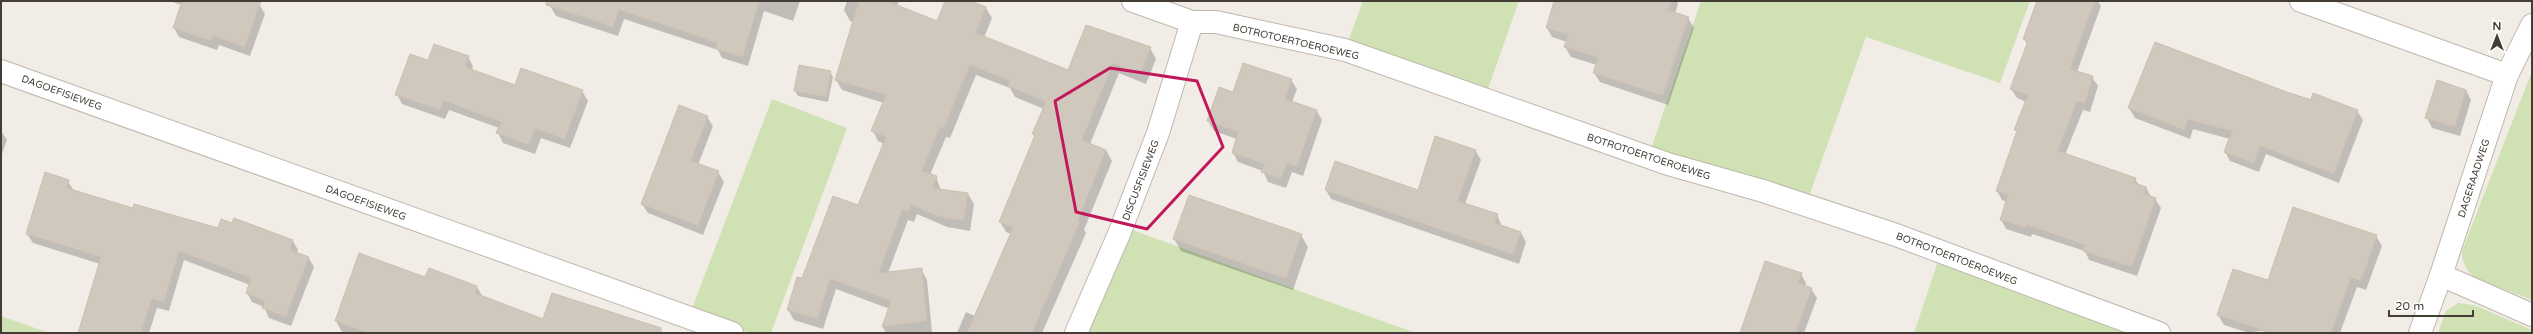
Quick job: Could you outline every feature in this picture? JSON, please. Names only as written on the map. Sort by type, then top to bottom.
[{"type":"street","name":"BOTROTOERTOEROEWEG","points":[[1133,1],[1192,22],[1216,22],[1345,50],[1668,164],[1763,191],[1896,235],[2159,333]]},
{"type":"street","points":[[2301,1],[2507,75]]},
{"type":"street","name":"DISCUSFISIEWEG","points":[[1076,333],[1119,234],[1155,140],[1192,22]]},
{"type":"street","name":"DAGERAADWEG","points":[[2420,333],[2441,275],[2507,75],[2532,25]]},
{"type":"street","name":"DAGOEFISIEWEG","points":[[1,71],[732,333]]},
{"type":"street","points":[[2441,275],[2532,315]]},
{"type":"highlighted area","points":[[1110,68],[1197,81],[1223,147],[1147,229],[1076,212],[1055,101]]},
{"type":"green space","points":[[1363,1],[1519,1],[1488,89],[1348,42]]},
{"type":"green space","points":[[1701,1],[2030,1],[2000,83],[1866,37],[1809,196],[1651,149]]},
{"type":"green space","points":[[2532,71],[2532,300],[2475,278],[2465,266],[2462,251]]},
{"type":"green space","points":[[772,99],[847,128],[771,333],[750,333],[691,311]]},
{"type":"green space","points":[[1127,228],[1382,321],[1416,333],[1084,333]]},
{"type":"green space","points":[[1938,261],[2132,333],[1914,333]]},
{"type":"green space","points":[[2458,303],[2474,305],[2532,330],[2532,333],[2438,333],[2446,311]]},
{"type":"green space","points":[[1,316],[49,333],[1,333]]},
{"type":"building","points":[[182,1],[261,1],[245,47],[213,36],[211,41],[173,28]]},
{"type":"building","points":[[546,1],[759,1],[743,57],[716,49],[717,43],[619,10],[613,27],[546,5]]},
{"type":"building","points":[[859,1],[887,1],[937,21],[945,1],[971,1],[986,7],[976,33],[1068,70],[1086,25],[1151,47],[1140,74],[1113,63],[1082,140],[1106,150],[1078,221],[1080,222],[1032,333],[967,333],[1013,228],[999,222],[1035,135],[1032,134],[1046,102],[1008,86],[1010,81],[970,65],[944,128],[940,127],[922,171],[937,176],[932,188],[968,193],[964,221],[940,217],[911,205],[908,212],[902,210],[879,273],[922,268],[927,321],[882,327],[891,301],[830,279],[818,319],[787,310],[797,277],[802,278],[833,196],[858,205],[886,137],[871,131],[886,95],[835,80]]},
{"type":"building","points":[[1554,1],[1671,1],[1668,10],[1689,17],[1663,96],[1593,73],[1598,58],[1564,47],[1568,35],[1546,28]]},
{"type":"building","points":[[2037,1],[2095,1],[2070,69],[2093,76],[2085,104],[2077,101],[2058,151],[2136,178],[2134,183],[2146,187],[2144,194],[2156,198],[2132,267],[2083,251],[2085,245],[2027,225],[2026,228],[2000,220],[2008,195],[1996,191],[2017,131],[2014,130],[2028,95],[2010,89],[2028,41],[2023,39]]},
{"type":"building","points":[[2155,42],[2284,91],[2311,100],[2313,93],[2358,110],[2334,174],[2260,146],[2254,164],[2224,152],[2232,131],[2188,120],[2184,130],[2128,108]]},
{"type":"building","points":[[434,44],[469,56],[465,67],[515,85],[521,68],[583,90],[565,139],[535,129],[529,145],[496,133],[501,122],[444,101],[440,110],[395,95],[410,54],[428,60]]},
{"type":"building","points":[[1243,63],[1292,79],[1285,99],[1317,110],[1297,167],[1287,163],[1281,179],[1261,172],[1264,164],[1232,153],[1238,132],[1207,121],[1219,87],[1233,92]]},
{"type":"building","points":[[799,65],[831,71],[826,97],[794,91]]},
{"type":"building","points":[[2437,80],[2466,90],[2455,127],[2425,118]]},
{"type":"building","points":[[679,105],[708,116],[691,161],[719,171],[698,226],[641,204]]},
{"type":"building","points":[[1435,136],[1476,150],[1458,201],[1498,214],[1495,223],[1521,232],[1513,255],[1325,190],[1335,161],[1418,190]]},
{"type":"building","points":[[45,172],[69,180],[67,188],[133,208],[134,204],[218,228],[221,219],[232,223],[234,218],[293,240],[290,250],[309,257],[286,317],[262,308],[265,301],[246,293],[251,278],[179,251],[164,302],[152,299],[141,333],[78,333],[101,257],[26,234]]},
{"type":"building","points":[[1189,195],[1302,234],[1286,279],[1173,239]]},
{"type":"building","points":[[2293,207],[2377,235],[2361,281],[2351,278],[2331,333],[2270,333],[2217,315],[2233,269],[2268,280]]},
{"type":"building","points":[[359,253],[425,277],[429,268],[477,286],[475,293],[543,319],[552,293],[661,328],[661,333],[368,333],[335,321]]},
{"type":"building","points":[[1765,261],[1802,273],[1798,283],[1812,288],[1796,333],[1740,333]]}]
